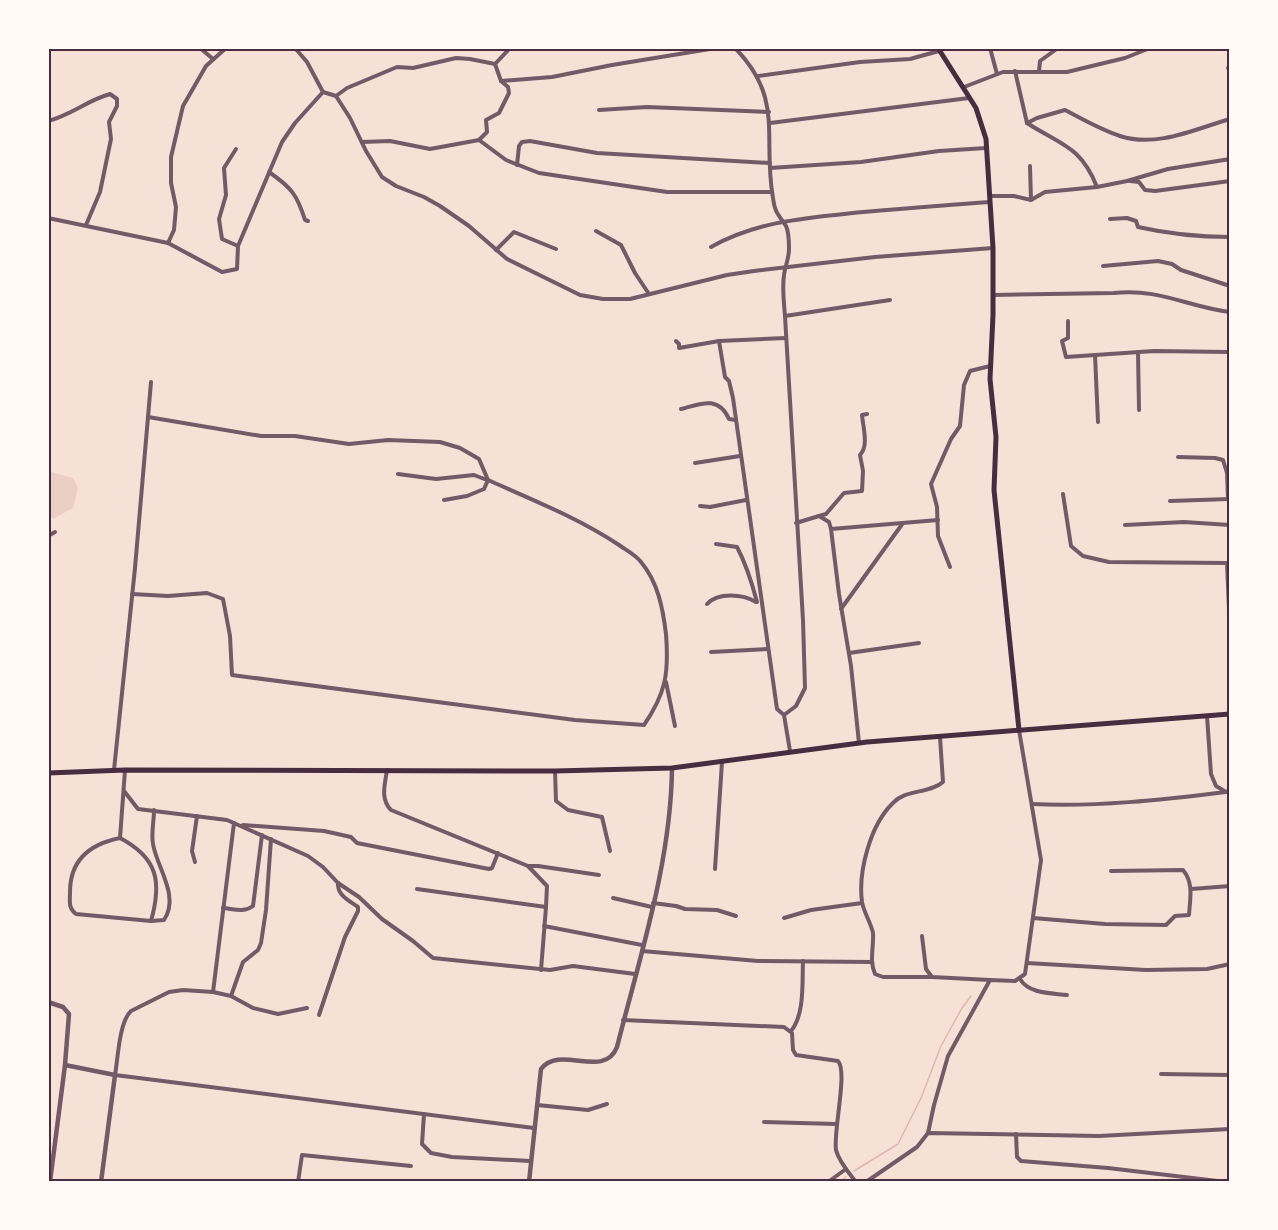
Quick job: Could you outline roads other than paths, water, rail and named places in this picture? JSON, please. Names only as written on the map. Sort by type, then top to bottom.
[{"type":"main road","points":[[939,50],[964,87],[980,117],[986,148],[993,248],[990,366],[996,437],[995,507],[1019,730]]},
{"type":"main road","points":[[48,774],[114,770],[555,771],[672,768],[859,743],[1230,714]]},
{"type":"street","points":[[200,48],[213,59]]},
{"type":"street","points":[[168,243],[174,230],[176,207],[171,183],[171,157],[183,106],[206,66],[226,48]]},
{"type":"street","points":[[295,48],[307,62],[323,92],[336,96],[382,177],[440,206],[469,226],[507,259],[580,295],[618,300],[727,275],[875,257],[993,248]]},
{"type":"street","points":[[495,64],[510,48]]},
{"type":"street","points":[[501,81],[552,77],[716,48]]},
{"type":"street","points":[[735,48],[758,76],[765,93],[770,123],[772,192],[776,210],[781,222],[786,226],[789,247],[789,261],[783,276],[784,316],[803,620],[805,688],[796,705],[784,715]]},
{"type":"street","points":[[990,48],[997,74]]},
{"type":"street","points":[[1039,71],[1040,62],[1058,48]]},
{"type":"street","points":[[964,87],[997,74],[1015,71],[1067,72],[1125,58],[1150,48]]},
{"type":"street","points":[[758,76],[860,62],[910,59],[939,50]]},
{"type":"street","points":[[336,96],[347,88],[397,67],[423,66],[456,58],[495,64]]},
{"type":"street","points":[[362,142],[390,141],[430,149],[479,140],[487,132],[486,120],[497,115],[507,101],[509,93],[508,87],[501,81],[495,64]]},
{"type":"street","points":[[1015,71],[1027,123],[1071,147],[1090,170],[1097,187]]},
{"type":"street","points":[[48,218],[168,243],[222,272],[237,269],[238,246],[282,142],[295,123],[323,92]]},
{"type":"street","points":[[48,121],[64,117],[96,98],[110,94],[117,99],[117,106],[109,122],[111,139],[100,192],[86,225]]},
{"type":"street","points":[[770,123],[970,98]]},
{"type":"street","points":[[599,110],[647,107],[769,112]]},
{"type":"street","points":[[1027,123],[1065,110],[1120,136],[1141,140],[1170,138],[1230,119]]},
{"type":"street","points":[[479,140],[506,160],[539,173],[667,192],[772,192]]},
{"type":"street","points":[[516,165],[519,146],[522,142],[530,141],[597,153],[770,165],[861,162],[939,151],[986,148]]},
{"type":"street","points":[[236,149],[224,168],[226,195],[219,219],[222,239],[238,246]]},
{"type":"street","points":[[711,247],[728,237],[781,222],[1014,196],[1031,200],[1046,192],[1097,187],[1168,169],[1230,159]]},
{"type":"street","points":[[1030,166],[1031,200]]},
{"type":"street","points":[[269,172],[298,198],[305,220],[308,222]]},
{"type":"street","points":[[1127,181],[1139,182],[1145,190],[1155,191],[1230,181]]},
{"type":"street","points":[[1110,219],[1136,220],[1138,227],[1159,232],[1199,237],[1230,237]]},
{"type":"street","points":[[596,231],[621,245],[649,294]]},
{"type":"street","points":[[496,250],[514,232],[556,249]]},
{"type":"street","points":[[1103,266],[1158,261],[1230,286]]},
{"type":"street","points":[[993,295],[1133,291],[1154,293],[1230,312]]},
{"type":"street","points":[[784,316],[890,300]]},
{"type":"street","points":[[1068,321],[1068,338],[1062,341],[1066,357],[1138,352],[1230,352]]},
{"type":"street","points":[[676,341],[679,348],[719,341],[786,338]]},
{"type":"street","points":[[719,341],[725,377],[729,381],[733,398],[777,709],[784,715],[790,752]]},
{"type":"street","points":[[1138,352],[1139,410]]},
{"type":"street","points":[[1095,355],[1098,422]]},
{"type":"street","points":[[950,567],[938,536],[936,495],[931,484],[951,439],[960,426],[964,385],[970,371],[990,366]]},
{"type":"street","points":[[114,770],[151,382]]},
{"type":"street","points":[[681,409],[705,402],[714,403],[726,411],[729,419],[735,420]]},
{"type":"street","points":[[796,523],[826,514],[844,493],[862,491],[860,455],[864,452],[865,445],[862,415],[867,414]]},
{"type":"street","points":[[148,417],[261,436],[295,436],[350,444],[388,440],[440,442],[460,448],[479,459],[488,480],[484,489],[444,500]]},
{"type":"street","points":[[694,463],[740,456]]},
{"type":"street","points":[[1170,501],[1229,499],[1227,472],[1223,460],[1178,457]]},
{"type":"street","points":[[398,474],[436,479],[474,475],[579,521],[640,560],[653,580],[663,611],[667,646],[666,681],[675,726]]},
{"type":"street","points":[[1063,494],[1071,546],[1083,556],[1109,562],[1228,562],[1230,633]]},
{"type":"street","points":[[700,506],[710,507],[746,500]]},
{"type":"street","points":[[819,516],[829,522],[831,529],[859,743]]},
{"type":"street","points":[[831,529],[938,520]]},
{"type":"street","points":[[841,609],[904,522]]},
{"type":"street","points":[[1125,525],[1184,522],[1230,525]]},
{"type":"street","points":[[48,536],[55,532]]},
{"type":"street","points":[[716,544],[737,547],[746,563],[757,602]]},
{"type":"street","points":[[132,594],[168,596],[207,593],[224,599],[230,636],[232,675],[575,720],[644,725],[658,704],[666,681]]},
{"type":"street","points":[[707,604],[712,599],[734,595],[745,596],[762,606]]},
{"type":"street","points":[[849,653],[920,643]]},
{"type":"street","points":[[711,652],[768,649]]},
{"type":"street","points":[[1206,716],[1211,774],[1216,786],[1228,791]]},
{"type":"street","points":[[940,737],[943,782],[938,786],[905,794],[894,801],[871,836],[864,865],[862,903],[873,931],[874,972],[879,977],[1015,981],[1025,974],[1041,860],[1019,730]]},
{"type":"street","points":[[715,869],[722,762]]},
{"type":"street","points":[[529,1182],[539,1075],[545,1064],[555,1060],[601,1062],[610,1058],[616,1050],[665,853],[670,815],[672,768]]},
{"type":"street","points":[[387,769],[383,798],[391,810],[528,866],[598,875]]},
{"type":"street","points":[[120,838],[124,770]]},
{"type":"street","points":[[555,771],[556,801],[568,810],[602,817],[610,851]]},
{"type":"street","points":[[124,791],[136,808],[217,818],[240,825],[308,856],[323,867],[338,883],[359,897],[382,920],[433,958],[554,970],[573,966],[635,974]]},
{"type":"street","points":[[1032,804],[1069,806],[1145,802],[1228,791]]},
{"type":"street","points":[[151,921],[156,904],[157,883],[151,864],[140,851],[120,838],[103,842],[86,852],[74,868],[69,905],[76,914],[151,921],[164,920],[168,914],[169,893],[153,843],[154,810]]},
{"type":"street","points":[[195,862],[192,851],[197,816]]},
{"type":"street","points":[[213,992],[234,823]]},
{"type":"street","points":[[240,825],[324,831],[351,837],[357,843],[489,869],[492,868],[498,853]]},
{"type":"street","points":[[223,908],[248,910],[253,906],[262,835]]},
{"type":"street","points":[[231,996],[243,962],[258,950],[261,943],[266,910],[271,839]]},
{"type":"street","points":[[528,866],[547,887],[541,969]]},
{"type":"street","points":[[1033,918],[1105,924],[1166,925],[1175,916],[1189,915],[1191,889],[1189,877],[1183,870],[1111,871]]},
{"type":"street","points":[[319,1015],[345,936],[358,911],[358,907],[340,894],[338,883]]},
{"type":"street","points":[[1191,889],[1230,886]]},
{"type":"street","points":[[417,889],[546,907]]},
{"type":"street","points":[[613,898],[686,909],[717,910],[736,916]]},
{"type":"street","points":[[784,918],[811,910],[862,903]]},
{"type":"street","points":[[544,926],[642,945]]},
{"type":"street","points":[[922,936],[927,969],[932,977]]},
{"type":"street","points":[[641,951],[706,958],[872,962]]},
{"type":"street","points":[[803,961],[799,1012],[791,1031],[793,1052],[796,1055],[836,1060],[841,1064],[836,1124],[837,1151],[856,1182]]},
{"type":"street","points":[[1027,963],[1146,970],[1207,969],[1230,964]]},
{"type":"street","points":[[1020,979],[1024,985],[1038,991],[1067,994]]},
{"type":"street","points":[[866,1182],[917,1147],[928,1133],[948,1056],[990,980]]},
{"type":"street","points":[[101,1182],[115,1075],[127,1014],[176,991],[213,992],[231,996],[253,1008],[278,1014],[308,1008]]},
{"type":"street","points":[[48,1002],[63,1007],[69,1014],[50,1182]]},
{"type":"street","points":[[623,1020],[782,1026],[791,1031]]},
{"type":"street","points":[[65,1065],[115,1075],[534,1128]]},
{"type":"street","points":[[1161,1074],[1230,1075]]},
{"type":"street","points":[[536,1105],[588,1110],[607,1104]]},
{"type":"street","points":[[424,1114],[423,1144],[431,1154],[530,1161]]},
{"type":"street","points":[[764,1122],[836,1124]]},
{"type":"street","points":[[928,1133],[1099,1136],[1230,1128]]},
{"type":"street","points":[[1016,1134],[1017,1157],[1022,1161],[1108,1167],[1226,1182]]},
{"type":"street","points":[[298,1182],[302,1155],[411,1166]]},
{"type":"street","points":[[828,1182],[846,1169]]},
{"type":"waterway","points":[[854,1171],[898,1144],[921,1098],[941,1046],[971,996]]},
{"type":"waterway","points":[[840,1182],[846,1177]]}]
